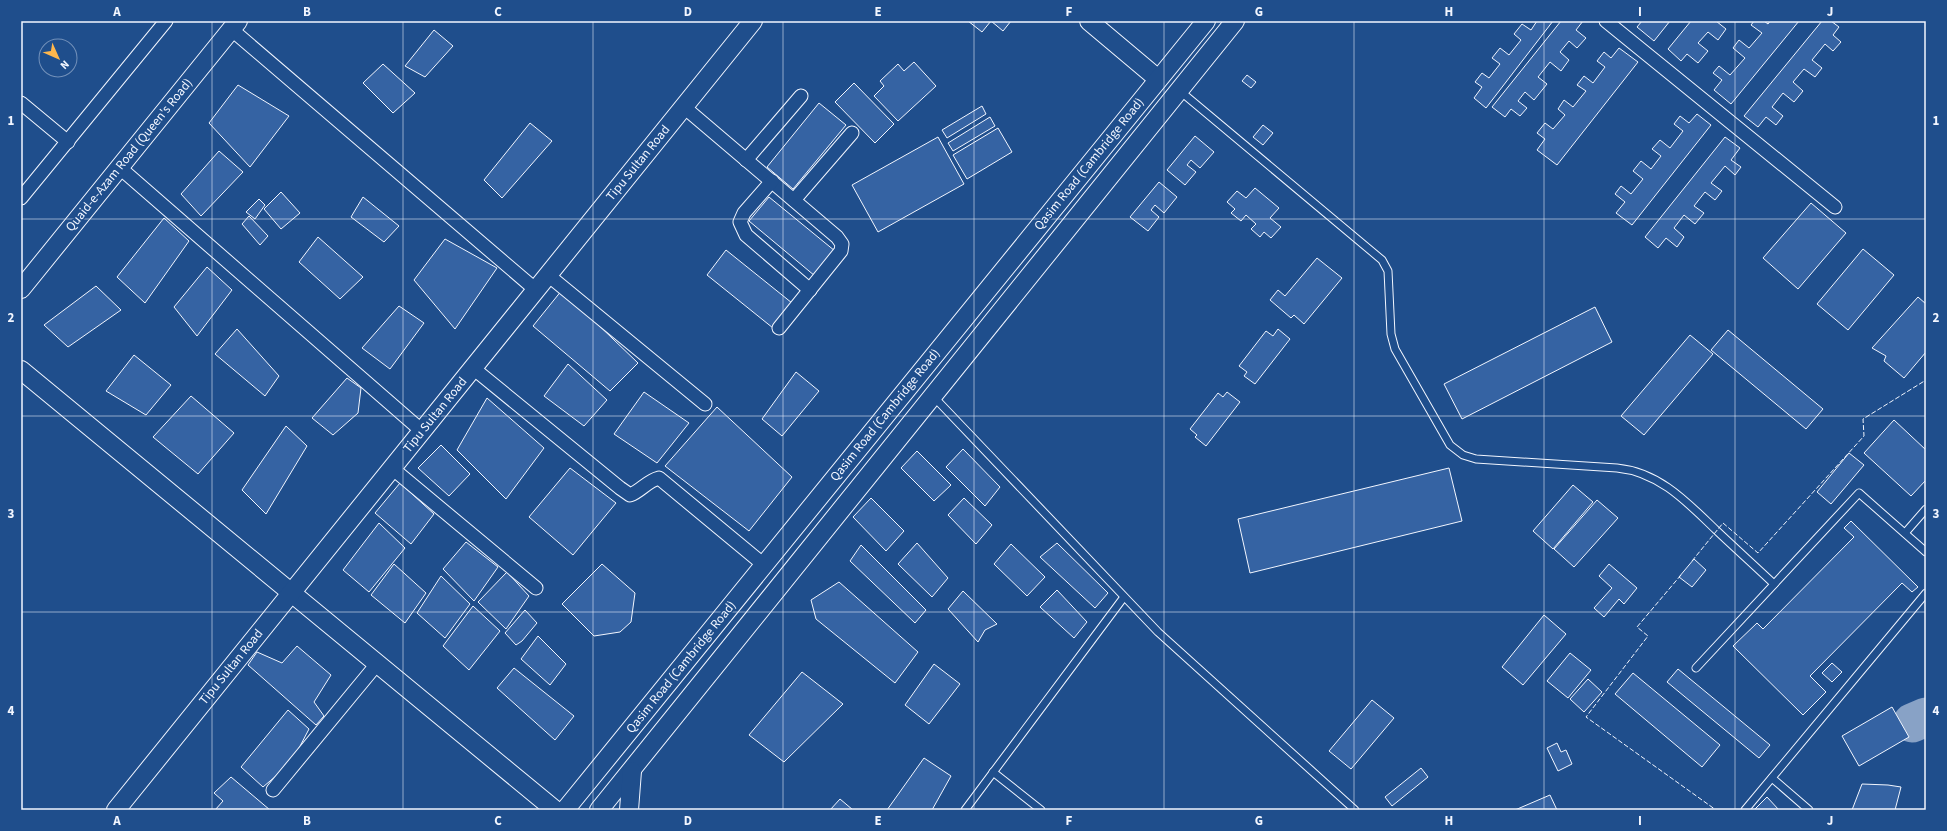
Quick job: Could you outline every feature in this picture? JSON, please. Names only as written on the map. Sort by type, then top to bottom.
[{"type":"main road","name":"Tipu Sultan Road","points":[[116,810],[753,21]]},
{"type":"main road","points":[[1089,21],[1158,79]]},
{"type":"main road","name":"Qasim Road (Cambridge Road)","points":[[565,810],[1206,21]]},
{"type":"main road","name":"Qasim Road (Cambridge Road)","points":[[599,810],[632,771],[1235,21]]},
{"type":"main road","name":"Quaid-e-Azam Road (Queen's Road)","points":[[21,289],[235,25]]},
{"type":"main road","points":[[21,370],[290,594],[555,810]]},
{"type":"main road","points":[[629,810],[632,771]]},
{"type":"street","points":[[21,198],[166,21]]},
{"type":"street","points":[[1606,21],[1836,207]]},
{"type":"street","points":[[235,25],[536,290]]},
{"type":"street","points":[[746,160],[801,96]]},
{"type":"street","points":[[21,103],[68,142]]},
{"type":"street","points":[[684,107],[837,237],[842,244],[841,251],[779,328]]},
{"type":"street","points":[[794,200],[852,133]]},
{"type":"street","points":[[119,167],[422,431]]},
{"type":"street","points":[[772,181],[744,213],[740,222],[746,235],[810,290]]},
{"type":"street","points":[[548,275],[705,404]]},
{"type":"street","points":[[473,368],[630,495],[637,492],[652,480],[659,478],[764,565]]},
{"type":"street","points":[[392,468],[536,588]]},
{"type":"street","points":[[273,790],[377,664]]},
{"type":"lane","points":[[1179,91],[1382,260],[1388,271],[1391,334],[1394,350],[1450,445],[1463,455],[1476,459],[1632,469],[1653,478],[1676,492],[1774,584]]},
{"type":"lane","points":[[933,396],[1158,632],[1355,810]]},
{"type":"lane","points":[[1696,668],[1859,493],[1926,552]]},
{"type":"lane","points":[[1905,533],[1926,509]]},
{"type":"lane","points":[[1745,810],[1926,593]]},
{"type":"lane","points":[[965,810],[1124,597]]},
{"type":"lane","points":[[993,772],[1040,810]]},
{"type":"lane","points":[[1772,778],[1808,810]]},
{"type":"building","points":[[968,21],[991,21],[982,32]]},
{"type":"building","points":[[991,21],[1011,21],[1003,31]]},
{"type":"building","points":[[1537,21],[1553,21],[1486,108],[1474,98],[1482,87],[1475,82],[1482,73],[1489,78],[1500,64],[1492,58],[1500,48],[1509,55],[1521,40],[1514,34],[1522,24],[1531,30]]},
{"type":"building","points":[[1561,21],[1583,21],[1576,30],[1586,38],[1577,48],[1569,41],[1560,52],[1569,60],[1561,71],[1550,62],[1538,77],[1547,84],[1534,100],[1525,92],[1518,101],[1527,108],[1520,116],[1511,109],[1505,117],[1492,107]]},
{"type":"building","points":[[1642,21],[1670,21],[1654,41],[1637,27]]},
{"type":"building","points":[[1691,21],[1716,21],[1726,29],[1718,40],[1708,32],[1698,43],[1708,51],[1698,63],[1687,54],[1681,61],[1668,49]]},
{"type":"building","points":[[1754,21],[1764,21],[1768,24],[1770,21],[1799,21],[1731,104],[1714,90],[1722,80],[1713,73],[1719,66],[1730,75],[1745,58],[1733,48],[1739,40],[1749,48],[1762,33],[1751,25]]},
{"type":"building","points":[[1822,21],[1831,21],[1839,27],[1833,35],[1841,42],[1833,51],[1825,44],[1812,60],[1822,68],[1815,77],[1804,69],[1793,82],[1803,91],[1794,102],[1783,93],[1772,107],[1783,116],[1776,125],[1766,117],[1758,127],[1744,116]]},
{"type":"building","points":[[434,30],[453,46],[425,77],[405,66]]},
{"type":"building","points":[[1619,48],[1638,62],[1557,165],[1537,150],[1545,139],[1537,133],[1545,123],[1553,129],[1565,115],[1558,109],[1564,100],[1573,107],[1586,91],[1577,85],[1584,76],[1593,83],[1605,67],[1597,61],[1604,52],[1611,58]]},
{"type":"building","points":[[914,62],[936,86],[898,121],[874,96],[884,86],[880,81],[898,64],[904,71]]},
{"type":"building","points":[[383,64],[415,93],[393,113],[363,83]]},
{"type":"building","points":[[1247,75],[1256,82],[1251,88],[1242,81]]},
{"type":"building","points":[[854,83],[894,124],[875,143],[835,102]]},
{"type":"building","points":[[238,85],[289,116],[250,167],[209,123]]},
{"type":"building","points":[[819,103],[846,125],[793,189],[767,167]]},
{"type":"building","points":[[982,106],[986,114],[947,138],[942,130]]},
{"type":"building","points":[[1697,114],[1711,125],[1632,225],[1616,213],[1625,202],[1615,194],[1621,186],[1631,194],[1643,179],[1633,171],[1641,161],[1651,169],[1661,156],[1652,149],[1660,140],[1670,148],[1683,131],[1674,124],[1680,116],[1689,123]]},
{"type":"building","points":[[990,117],[995,126],[953,151],[948,143]]},
{"type":"building","points":[[530,123],[552,141],[502,198],[484,180]]},
{"type":"building","points":[[1263,125],[1273,133],[1263,145],[1253,137]]},
{"type":"building","points":[[998,128],[1012,152],[967,179],[953,155]]},
{"type":"building","points":[[1195,136],[1214,152],[1200,168],[1191,160],[1187,165],[1196,172],[1185,185],[1167,170]]},
{"type":"building","points":[[938,137],[964,184],[878,232],[852,185]]},
{"type":"building","points":[[1725,137],[1740,148],[1731,160],[1741,167],[1735,175],[1725,166],[1711,183],[1722,191],[1715,200],[1705,192],[1694,206],[1704,213],[1695,224],[1684,215],[1674,228],[1684,237],[1677,247],[1666,238],[1658,248],[1645,237]]},
{"type":"building","points":[[219,151],[243,172],[201,216],[181,194]]},
{"type":"building","points":[[1159,182],[1177,197],[1164,213],[1155,205],[1151,210],[1159,217],[1148,231],[1130,217]]},
{"type":"building","points":[[1255,188],[1279,208],[1270,218],[1281,227],[1271,238],[1264,232],[1260,237],[1251,229],[1256,224],[1246,215],[1241,221],[1231,213],[1235,209],[1227,202],[1237,191],[1246,198]]},
{"type":"building","points":[[281,192],[300,213],[281,229],[264,209]]},
{"type":"building","points":[[363,197],[399,226],[384,242],[351,217]]},
{"type":"building","points":[[769,197],[835,251],[815,276],[749,221]]},
{"type":"building","points":[[259,199],[265,205],[255,219],[246,212]]},
{"type":"building","points":[[1811,203],[1846,233],[1798,289],[1763,258]]},
{"type":"building","points":[[249,216],[268,236],[260,245],[242,224]]},
{"type":"building","points":[[164,218],[189,241],[145,303],[117,277]]},
{"type":"building","points":[[318,237],[363,277],[340,299],[299,262]]},
{"type":"building","points":[[445,239],[497,268],[455,329],[414,280]]},
{"type":"building","points":[[1863,249],[1894,275],[1848,330],[1817,304]]},
{"type":"building","points":[[726,250],[792,303],[773,328],[707,275]]},
{"type":"building","points":[[1317,258],[1342,278],[1304,324],[1294,315],[1291,318],[1270,300],[1278,290],[1285,296]]},
{"type":"building","points":[[207,267],[232,290],[197,336],[174,307]]},
{"type":"building","points":[[96,286],[121,310],[68,347],[44,325]]},
{"type":"building","points":[[562,290],[638,363],[610,391],[533,326]]},
{"type":"building","points":[[1918,297],[1926,304],[1926,352],[1904,378],[1884,361],[1886,356],[1872,348]]},
{"type":"building","points":[[399,306],[424,323],[390,369],[362,348]]},
{"type":"building","points":[[1595,307],[1612,342],[1462,419],[1444,384]]},
{"type":"building","points":[[237,329],[279,376],[265,396],[215,354]]},
{"type":"building","points":[[1278,329],[1290,339],[1255,384],[1244,376],[1247,372],[1239,366],[1266,331],[1273,336]]},
{"type":"building","points":[[1728,330],[1823,409],[1806,429],[1711,350]]},
{"type":"building","points":[[1690,335],[1713,354],[1644,435],[1621,416]]},
{"type":"building","points":[[134,355],[171,385],[146,415],[106,391]]},
{"type":"building","points":[[568,364],[607,400],[584,426],[544,396]]},
{"type":"building","points":[[796,372],[819,391],[782,436],[762,419]]},
{"type":"building","points":[[347,378],[361,388],[358,413],[333,435],[312,418]]},
{"type":"building","points":[[644,392],[689,423],[657,463],[614,434]]},
{"type":"building","points":[[1227,392],[1240,402],[1206,446],[1195,437],[1197,435],[1190,429],[1218,393],[1223,397]]},
{"type":"building","points":[[191,396],[234,433],[198,474],[153,437]]},
{"type":"building","points":[[487,398],[544,448],[506,499],[457,450]]},
{"type":"building","points":[[717,407],[792,477],[749,531],[665,466]]},
{"type":"building","points":[[1894,420],[1926,450],[1926,480],[1911,496],[1864,453]]},
{"type":"building","points":[[286,426],[307,446],[266,514],[242,490]]},
{"type":"building","points":[[441,445],[470,474],[449,496],[418,468]]},
{"type":"building","points":[[963,449],[1000,487],[985,506],[946,467]]},
{"type":"building","points":[[917,451],[951,485],[934,501],[901,468]]},
{"type":"building","points":[[1849,453],[1864,465],[1831,504],[1817,492]]},
{"type":"building","points":[[570,468],[616,503],[573,555],[529,517]]},
{"type":"building","points":[[1449,468],[1462,521],[1250,573],[1238,519]]},
{"type":"building","points":[[400,483],[434,514],[411,544],[375,513]]},
{"type":"building","points":[[1573,485],[1593,502],[1553,549],[1533,531]]},
{"type":"building","points":[[871,498],[904,531],[886,551],[853,517]]},
{"type":"building","points":[[964,498],[992,525],[976,544],[948,515]]},
{"type":"building","points":[[1597,500],[1618,518],[1574,567],[1554,549]]},
{"type":"building","points":[[1851,521],[1918,587],[1912,592],[1902,583],[1810,676],[1826,692],[1803,715],[1733,646],[1757,623],[1763,629],[1854,537],[1844,528]]},
{"type":"building","points":[[379,523],[405,548],[369,592],[343,570]]},
{"type":"building","points":[[466,542],[498,567],[474,601],[443,569]]},
{"type":"building","points":[[917,543],[948,578],[932,597],[898,564]]},
{"type":"building","points":[[1057,543],[1108,593],[1095,608],[1040,557]]},
{"type":"building","points":[[1011,544],[1045,577],[1027,596],[994,564]]},
{"type":"building","points":[[861,545],[926,610],[915,623],[850,561]]},
{"type":"building","points":[[1694,559],[1706,570],[1692,587],[1679,577]]},
{"type":"building","points":[[394,564],[426,593],[405,623],[371,595]]},
{"type":"building","points":[[602,564],[635,593],[631,622],[620,632],[594,636],[562,604]]},
{"type":"building","points":[[1609,564],[1637,588],[1624,604],[1619,599],[1604,617],[1594,608],[1612,588],[1599,576]]},
{"type":"building","points":[[507,572],[529,596],[506,629],[478,602]]},
{"type":"building","points":[[441,576],[470,604],[445,638],[417,613]]},
{"type":"building","points":[[839,582],[918,652],[895,683],[816,619],[811,600]]},
{"type":"building","points":[[1057,590],[1087,622],[1074,638],[1040,607]]},
{"type":"building","points":[[963,591],[997,624],[985,630],[978,642],[948,609]]},
{"type":"building","points":[[473,606],[500,631],[469,670],[443,646]]},
{"type":"building","points":[[525,610],[537,623],[522,641],[516,645],[505,633]]},
{"type":"building","points":[[1544,615],[1566,634],[1523,685],[1502,667]]},
{"type":"building","points":[[538,636],[566,664],[550,685],[521,659]]},
{"type":"building","points":[[297,646],[331,675],[314,702],[324,716],[316,725],[248,665],[257,652],[282,663]]},
{"type":"building","points":[[1570,653],[1591,670],[1568,698],[1547,681]]},
{"type":"building","points":[[1832,663],[1842,672],[1832,682],[1822,673]]},
{"type":"building","points":[[934,664],[960,684],[929,724],[905,705]]},
{"type":"building","points":[[514,668],[574,716],[555,740],[497,688]]},
{"type":"building","points":[[1678,669],[1770,745],[1759,758],[1667,682]]},
{"type":"building","points":[[802,672],[843,704],[784,762],[749,735]]},
{"type":"building","points":[[1633,673],[1720,745],[1702,767],[1615,694]]},
{"type":"building","points":[[1588,679],[1602,692],[1584,712],[1570,699]]},
{"type":"building","points":[[1372,700],[1394,718],[1351,769],[1329,751]]},
{"type":"building","points":[[1892,707],[1909,737],[1859,766],[1842,736]]},
{"type":"building","points":[[288,710],[309,729],[298,750],[284,769],[263,787],[241,767]]},
{"type":"building","points":[[1557,743],[1561,752],[1566,750],[1572,764],[1558,771],[1547,748]]},
{"type":"building","points":[[924,758],[951,776],[932,810],[887,810]]},
{"type":"building","points":[[1421,768],[1428,777],[1392,806],[1385,797]]},
{"type":"building","points":[[231,777],[270,810],[215,810],[223,801],[214,793]]},
{"type":"building","points":[[1862,784],[1901,787],[1895,810],[1852,810]]},
{"type":"building","points":[[1550,795],[1557,810],[1515,810]]},
{"type":"building","points":[[1767,797],[1779,810],[1754,810]]},
{"type":"building","points":[[840,799],[853,810],[830,810]]},
{"type":"taxiway","points":[[1912,723],[1926,717]]},
{"type":"fence","points":[[1692,561],[1723,523],[1758,553],[1864,436],[1863,419],[1926,380]]},
{"type":"fence","points":[[1681,575],[1637,627],[1648,636],[1586,717],[1716,810]]}]
